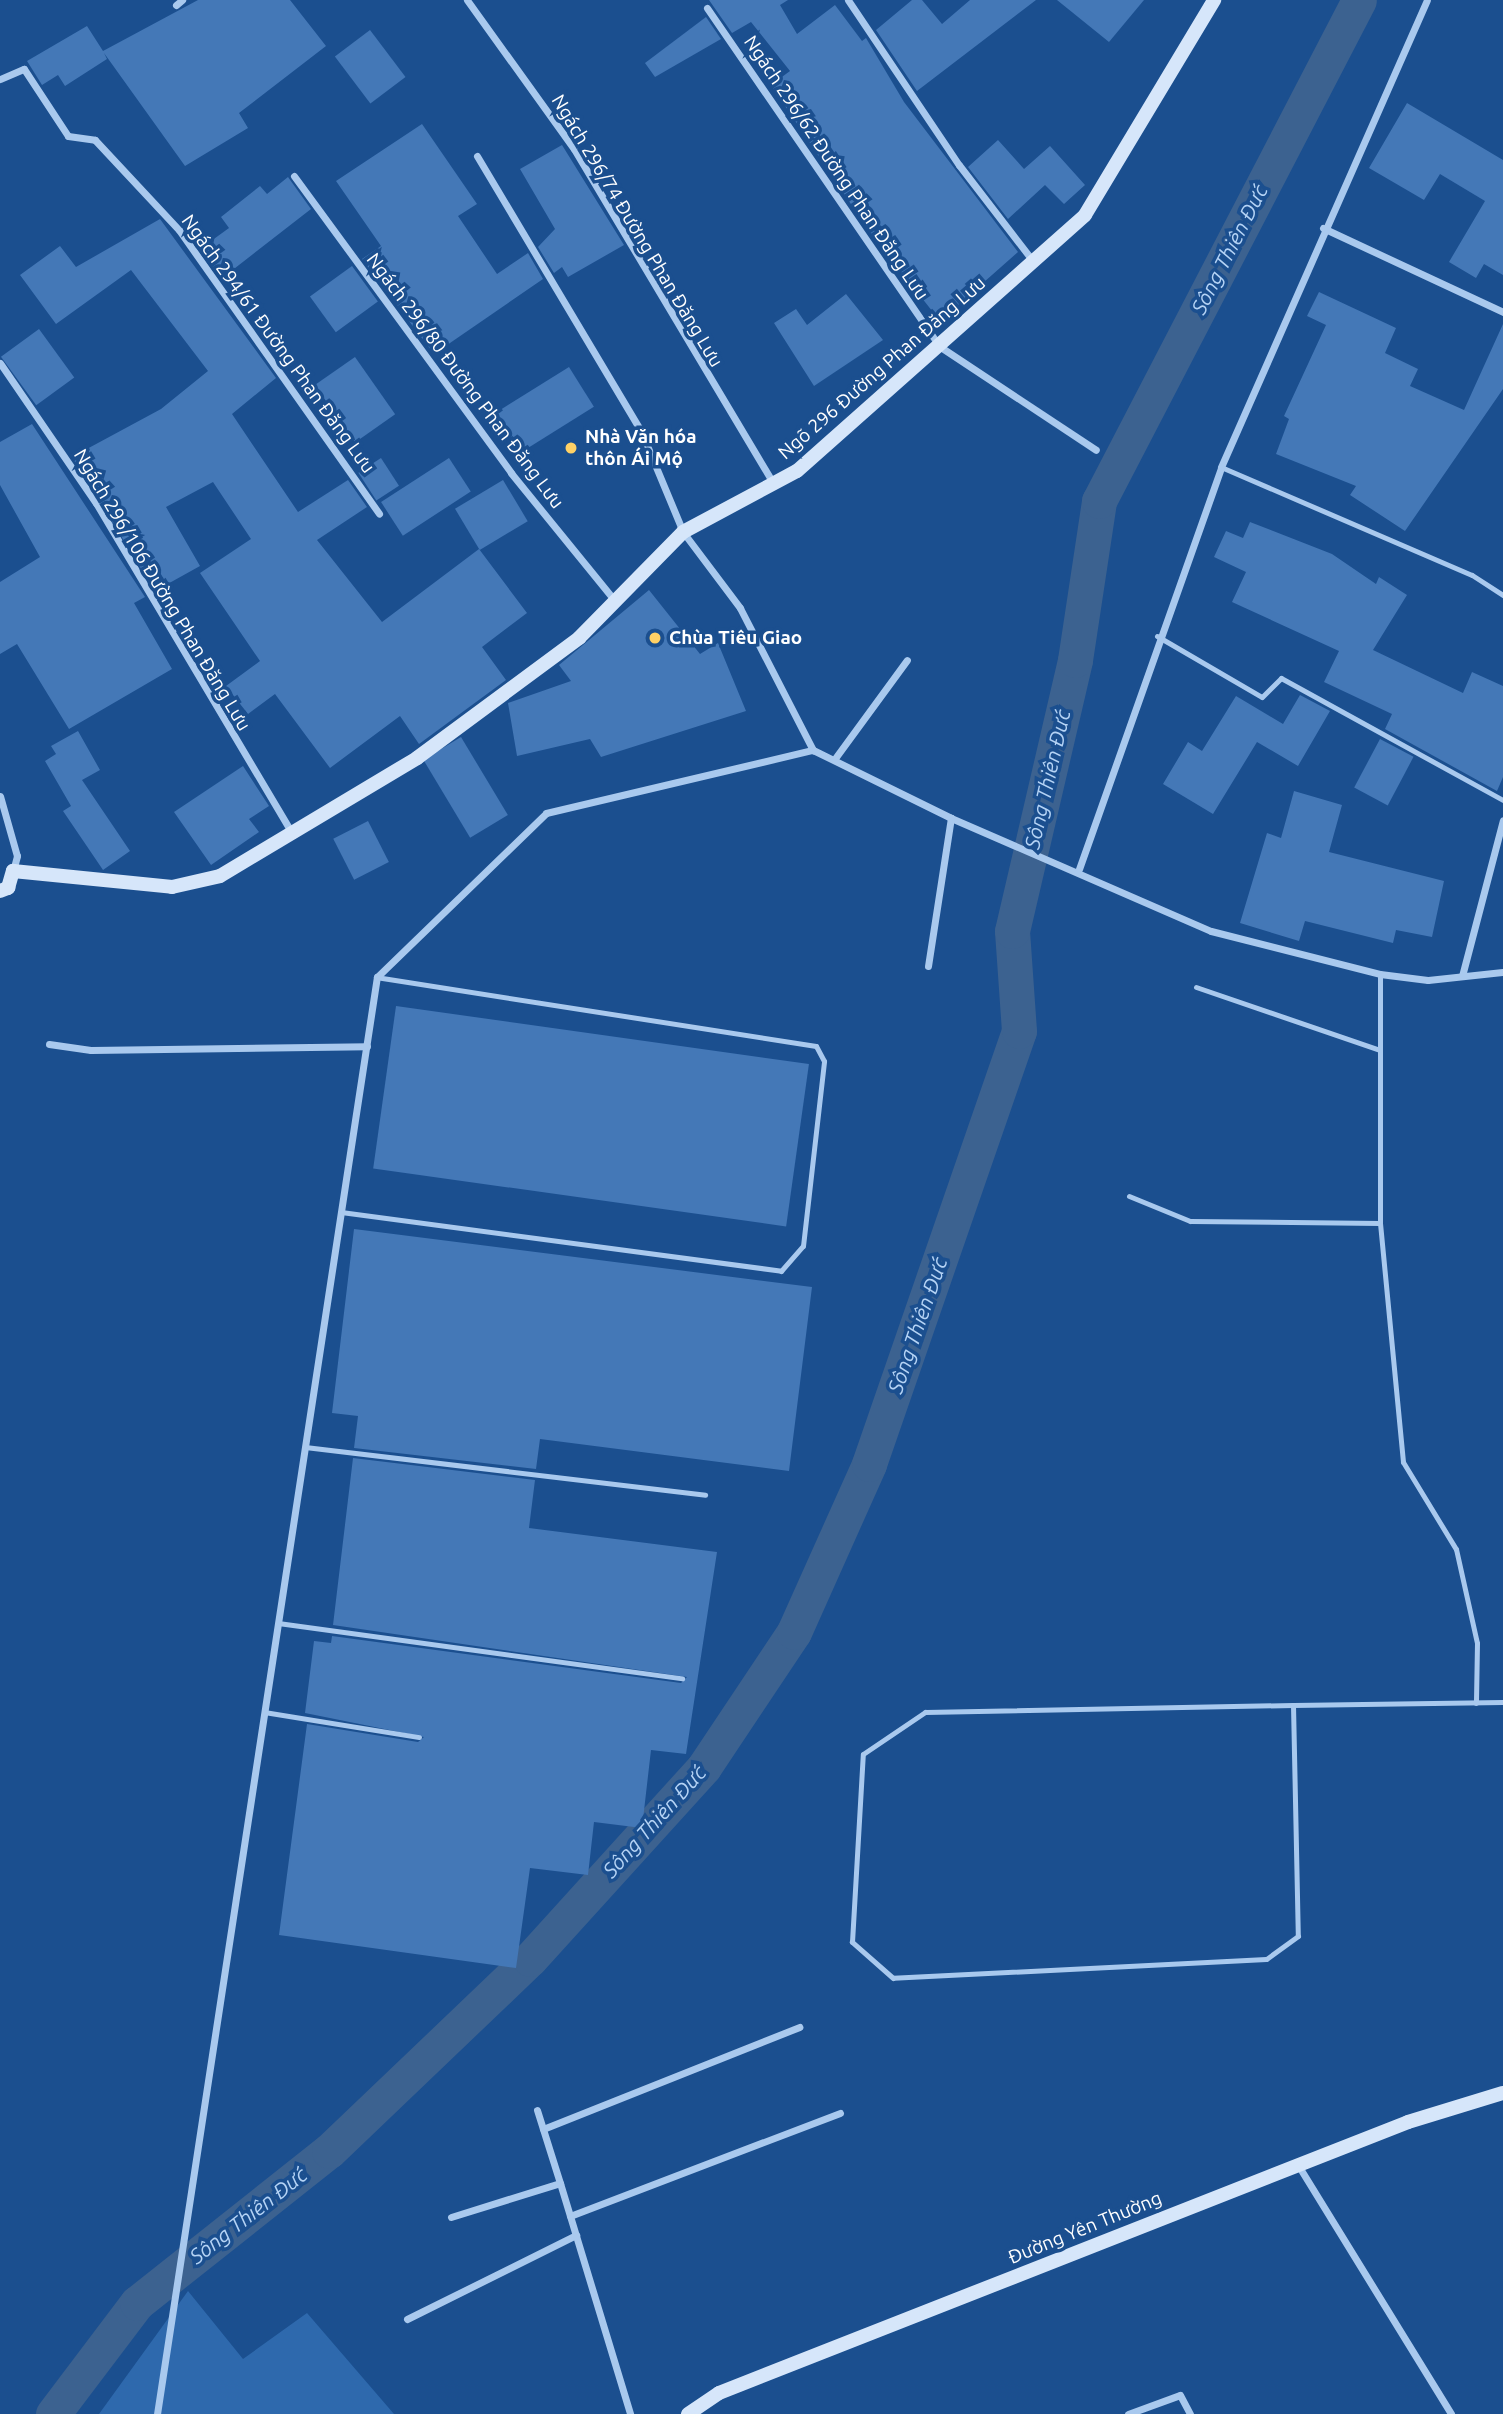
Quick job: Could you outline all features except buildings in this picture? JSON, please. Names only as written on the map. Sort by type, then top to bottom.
[{"type":"street","name":"Ngách 296/74 Đường Phan Đăng Lưu","points":[[467,0],[573,149],[773,483]]},
{"type":"street","points":[[848,0],[959,165],[1033,261]]},
{"type":"street","name":"Ngõ 296 Đường Phan Đăng Lưu","points":[[13,871],[172,887],[220,876],[293,836],[418,758],[579,638],[683,532],[797,471],[1085,215],[1214,0]]},
{"type":"street","points":[[1077,868],[1157,636],[1221,467],[1323,228],[1427,0]]},
{"type":"street","name":"Ngách 296/62 Đường Phan Đăng Lưu","points":[[707,8],[939,346]]},
{"type":"street","name":"Ngách 294/61 Đường Phan Đăng Lưu","points":[[0,79],[24,69],[68,136],[95,140],[179,230],[379,513]]},
{"type":"street","points":[[477,156],[641,431],[683,532],[740,608],[813,750]]},
{"type":"street","name":"Ngách 296/80 Đường Phan Đăng Lưu","points":[[294,176],[511,473],[615,601]]},
{"type":"street","points":[[1323,228],[1503,312]]},
{"type":"street","points":[[939,346],[1096,450]]},
{"type":"street","name":"Ngách 296/106 Đường Phan Đăng Lưu","points":[[0,363],[96,503],[293,836]]},
{"type":"street","points":[[836,757],[907,660]]},
{"type":"street","points":[[157,2414],[377,977],[546,813],[813,750],[836,757],[951,818],[1077,868],[1211,931],[1380,974],[1462,976],[1503,972]]},
{"type":"street","points":[[0,796],[17,856],[8,888],[0,891]]},
{"type":"street","points":[[928,966],[951,818]]},
{"type":"street","points":[[1462,976],[1503,820]]},
{"type":"street","points":[[49,1044],[91,1049],[367,1046]]},
{"type":"street","points":[[543,2129],[799,2027]]},
{"type":"street","name":"Đường Yên Thường","points":[[688,2414],[719,2393],[1298,2165],[1503,2094]]},
{"type":"street","points":[[537,2110],[630,2414]]},
{"type":"street","points":[[570,2216],[840,2113]]},
{"type":"street","points":[[1298,2165],[1451,2414]]},
{"type":"street","points":[[451,2217],[560,2183]]},
{"type":"street","points":[[407,2319],[576,2235]]},
{"type":"street","points":[[1128,2414],[1180,2395],[1190,2414]]},
{"type":"lane","points":[[1221,467],[1472,575],[1503,595]]},
{"type":"lane","points":[[1157,636],[1262,696],[1281,678],[1503,800]]},
{"type":"lane","points":[[1380,974],[1380,1223],[1404,1462],[1456,1549],[1477,1643],[1476,1703]]},
{"type":"lane","points":[[341,1212],[781,1271],[803,1246],[824,1061],[816,1046],[377,977]]},
{"type":"lane","points":[[1196,987],[1380,1050]]},
{"type":"lane","points":[[1129,1196],[1190,1221],[1380,1223]]},
{"type":"lane","points":[[305,1447],[705,1495]]},
{"type":"lane","points":[[278,1623],[682,1678]]},
{"type":"lane","points":[[1293,1705],[1298,1936],[1266,1959],[893,1978],[852,1942],[863,1754],[925,1713],[1293,1705],[1503,1702]]},
{"type":"lane","points":[[264,1712],[419,1737]]},
{"type":"shaded area","points":[[188,2291],[243,2359],[307,2313],[394,2414],[99,2414]]},
{"type":"waterway","name":"Sông Thiên Đức","points":[[53,2414],[137,2303],[329,2151],[530,1959],[704,1767],[794,1632],[869,1464],[1019,1031],[1012,931],[1075,660],[1099,501],[1359,0]]},
{"type":"place","name":"Nhà Văn hóa thôn Ái Mộ","points":[[571,448]]},
{"type":"place","name":"Chùa Tiêu Giao","points":[[655,638]]}]
